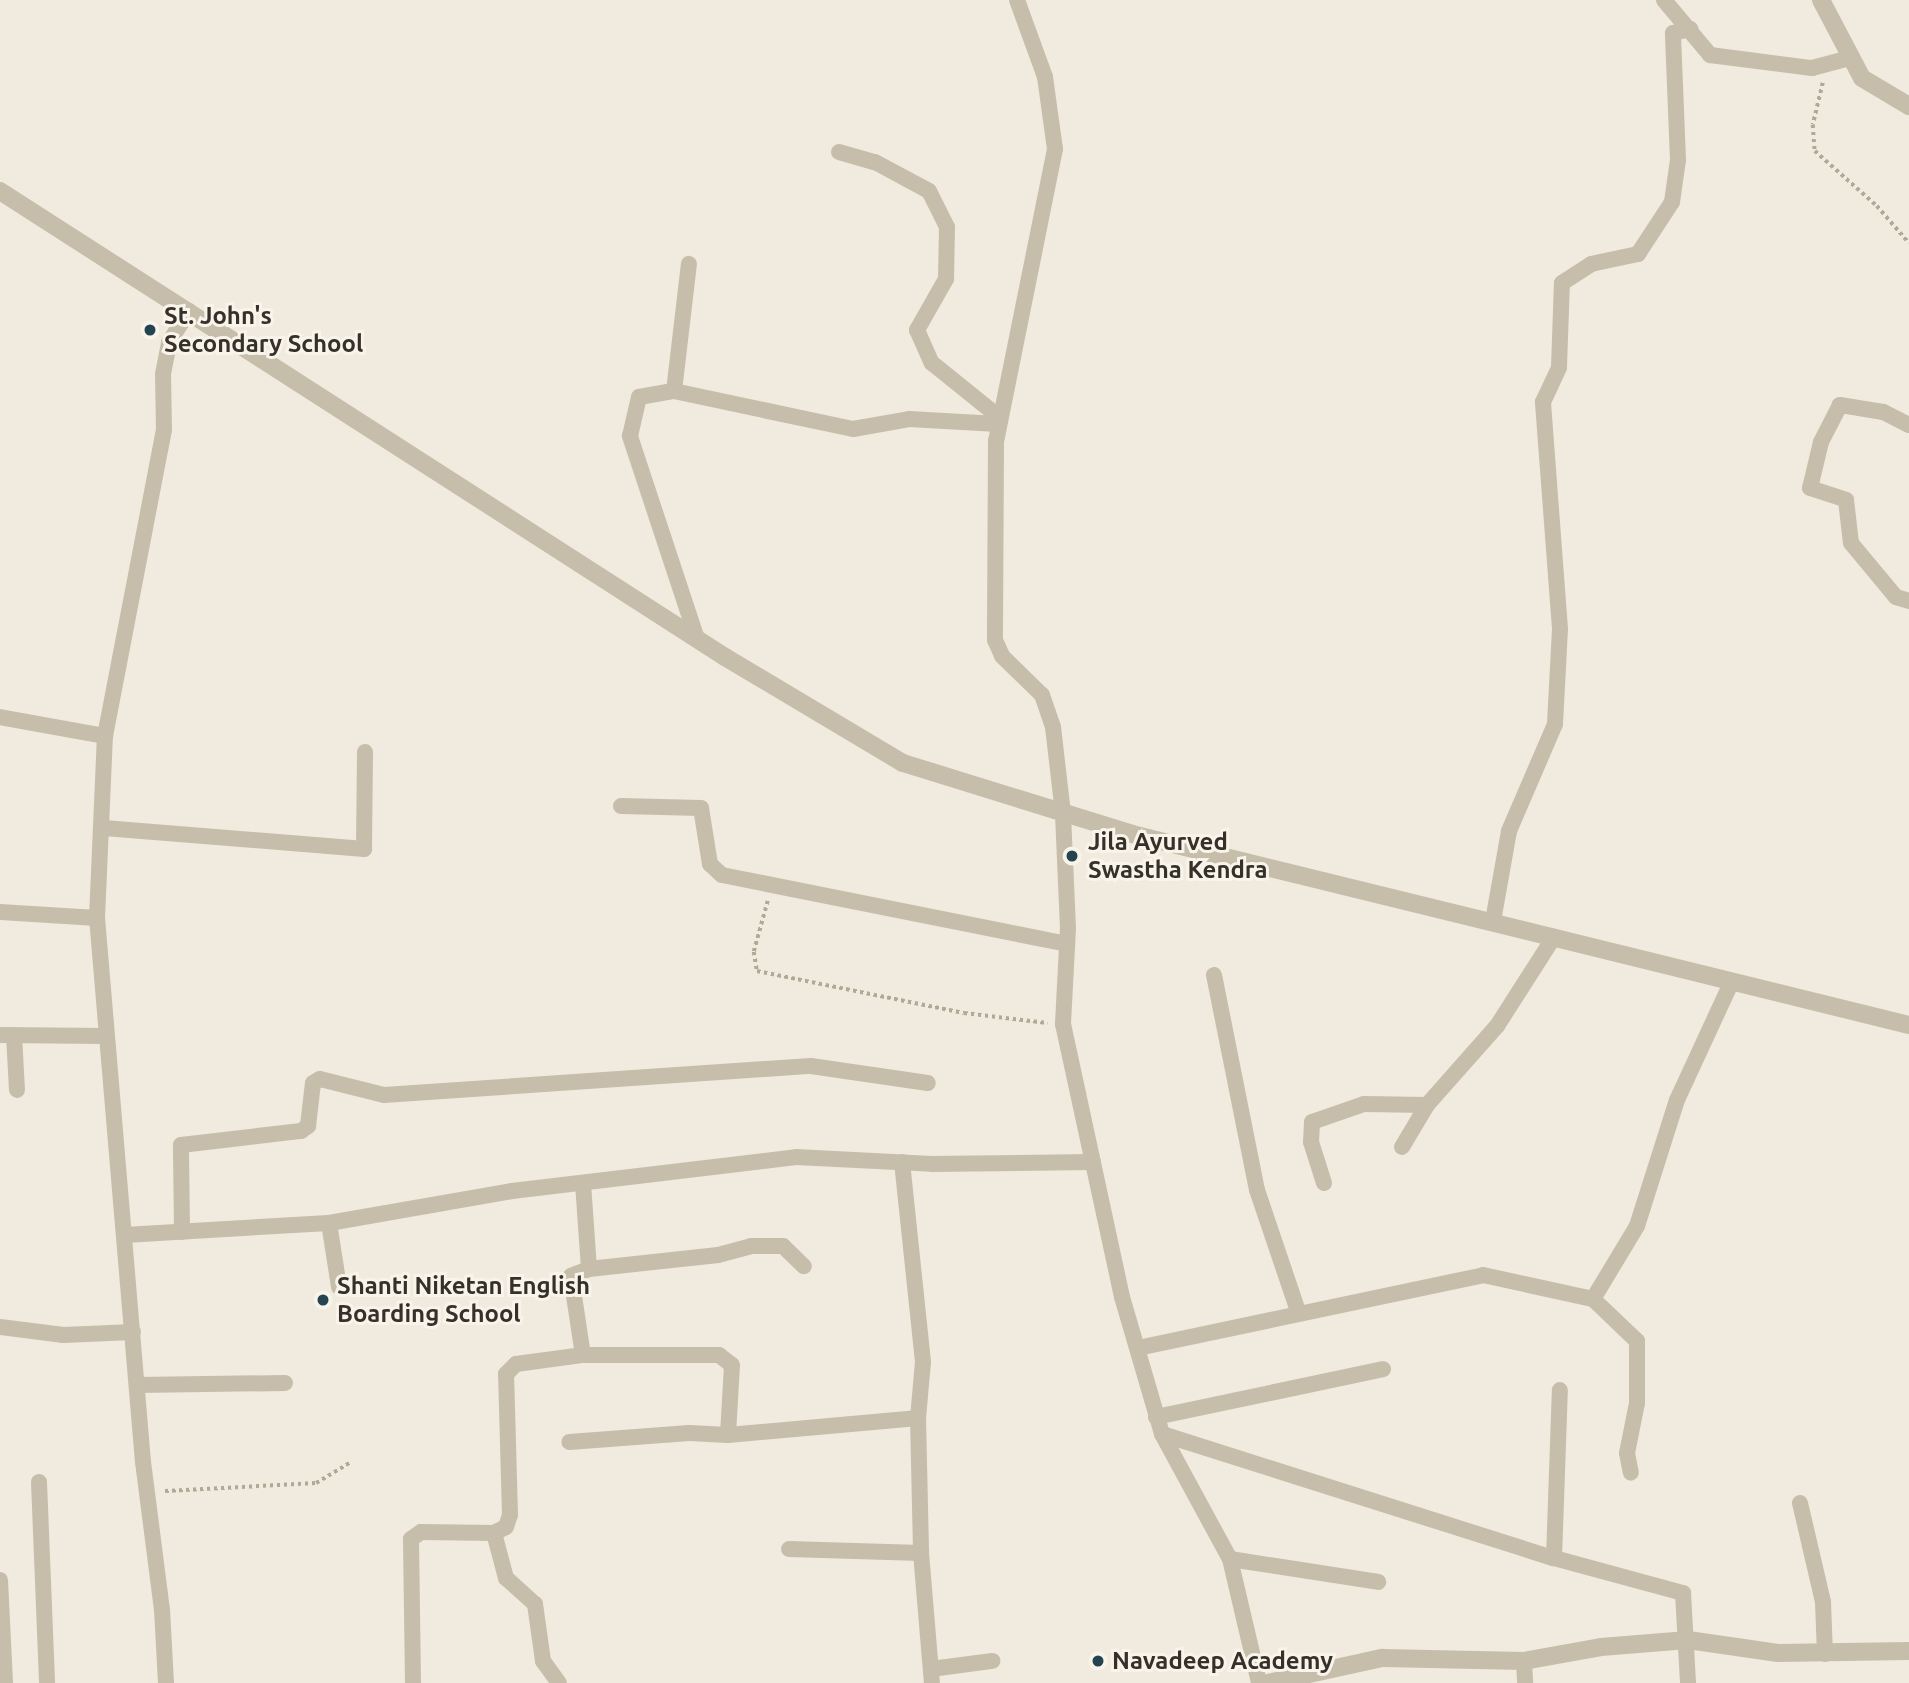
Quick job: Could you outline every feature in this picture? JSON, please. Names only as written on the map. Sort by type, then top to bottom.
[{"type":"street","points":[[1017,0],[1045,77],[1055,149],[999,420],[995,640],[1002,656],[1042,695],[1053,727],[1063,814],[1067,944],[1063,1024],[1103,1219],[1156,1417],[1162,1434],[1230,1559],[1259,1683]]},
{"type":"street","points":[[1664,0],[1691,29],[1710,55],[1812,68],[1850,58]]},
{"type":"street","points":[[1821,0],[1863,78],[1890,99],[1909,106]]},
{"type":"street","points":[[1493,922],[1509,831],[1555,724],[1560,629],[1544,402],[1559,367],[1562,283],[1591,264],[1638,254],[1672,202],[1678,160],[1673,33],[1691,29]]},
{"type":"street","points":[[839,152],[875,162],[929,191],[947,227],[946,279],[917,330],[932,363],[999,420]]},
{"type":"street","points":[[0,191],[845,733],[902,763],[1063,814],[1909,1025]]},
{"type":"street","points":[[674,391],[689,264]]},
{"type":"street","points":[[166,1683],[162,1610],[147,1492],[105,1036],[97,918],[104,828],[105,736],[164,430],[163,374],[169,342],[189,312]]},
{"type":"street","points":[[697,639],[630,436],[639,397],[674,391],[853,429],[909,419],[999,420]]},
{"type":"street","points":[[1909,425],[1884,412],[1840,405],[1821,442],[1810,488],[1846,500],[1851,543],[1896,597],[1909,601]]},
{"type":"street","points":[[0,717],[105,736]]},
{"type":"street","points":[[104,828],[363,849],[365,752]]},
{"type":"street","points":[[621,806],[701,808],[710,864],[722,875],[1067,944]]},
{"type":"street","points":[[0,912],[97,918]]},
{"type":"street","points":[[1402,1147],[1427,1105],[1497,1026],[1554,937]]},
{"type":"street","points":[[1214,975],[1257,1190],[1298,1311]]},
{"type":"street","points":[[1593,1299],[1637,1226],[1677,1100],[1732,981]]},
{"type":"street","points":[[17,1090],[7,1035],[105,1036]]},
{"type":"street","points":[[182,1232],[181,1145],[301,1131],[308,1126],[313,1083],[320,1079],[384,1095],[811,1066],[928,1083]]},
{"type":"street","points":[[1324,1183],[1311,1142],[1312,1122],[1364,1104],[1427,1105]]},
{"type":"street","points":[[125,1235],[329,1223],[583,1183],[796,1157],[902,1162],[1093,1162]]},
{"type":"street","points":[[902,1162],[923,1362],[918,1418],[922,1553],[932,1676],[992,1661]]},
{"type":"street","points":[[583,1183],[589,1269]]},
{"type":"street","points":[[329,1223],[339,1287]]},
{"type":"street","points":[[583,1355],[571,1276],[589,1269],[718,1255],[751,1246],[783,1246],[804,1266]]},
{"type":"street","points":[[1139,1348],[1298,1311],[1483,1275],[1593,1299],[1637,1340],[1637,1403],[1627,1453],[1631,1473]]},
{"type":"street","points":[[0,1328],[62,1335],[133,1332]]},
{"type":"street","points":[[413,1683],[411,1539],[421,1532],[494,1533],[506,1527],[510,1515],[506,1374],[516,1364],[583,1355],[719,1355],[732,1365],[728,1434]]},
{"type":"street","points":[[1156,1417],[1383,1369]]},
{"type":"street","points":[[138,1385],[285,1383]]},
{"type":"street","points":[[1554,1558],[1560,1390]]},
{"type":"street","points":[[569,1442],[690,1433],[728,1434],[918,1418]]},
{"type":"street","points":[[1162,1434],[1554,1558],[1683,1593],[1688,1640],[1688,1683]]},
{"type":"street","points":[[38,1482],[47,1683]]},
{"type":"street","points":[[1800,1503],[1824,1602],[1825,1654]]},
{"type":"street","points":[[494,1533],[506,1578],[535,1604],[543,1661],[559,1683]]},
{"type":"street","points":[[789,1549],[922,1553]]},
{"type":"street","points":[[1230,1559],[1378,1582]]},
{"type":"street","points":[[0,1580],[5,1683]]},
{"type":"street","points":[[1268,1683],[1382,1658],[1524,1661],[1688,1640],[1825,1654],[1909,1651]]},
{"type":"street","points":[[1524,1661],[1525,1683]]},
{"type":"path","points":[[1828,64],[1813,125],[1815,151],[1877,206],[1909,243]]},
{"type":"path","points":[[772,885],[754,952],[757,971],[964,1013],[1063,1024]]},
{"type":"path","points":[[147,1492],[316,1483],[349,1463]]},
{"type":"place","name":"St. John's Secondary School","points":[[150,330]]},
{"type":"place","name":"Jila Ayurved Swastha Kendra","points":[[1072,856]]},
{"type":"place","name":"Shanti Niketan English Boarding School","points":[[323,1300]]},
{"type":"place","name":"Navadeep Academy","points":[[1098,1661]]}]
